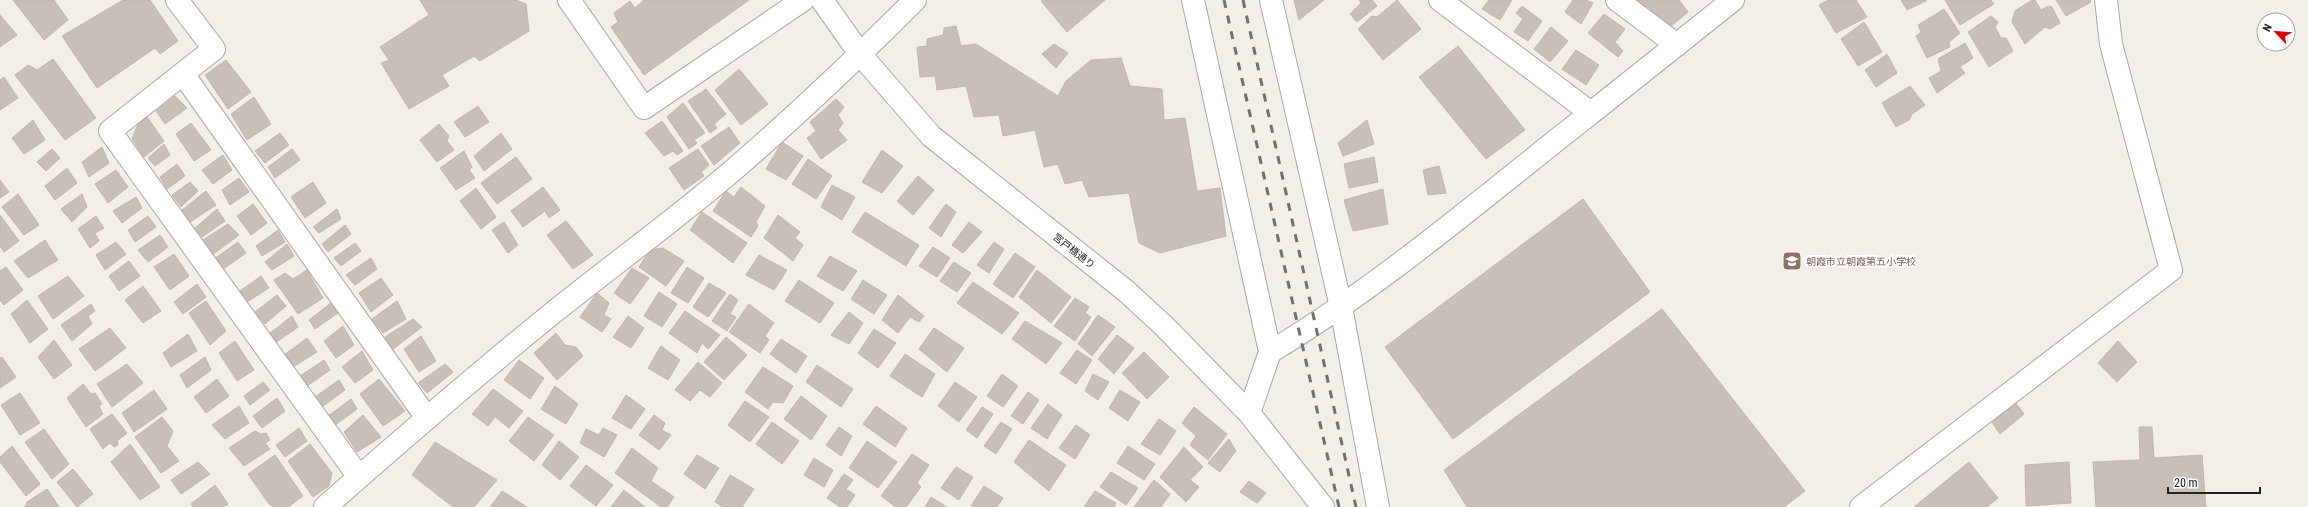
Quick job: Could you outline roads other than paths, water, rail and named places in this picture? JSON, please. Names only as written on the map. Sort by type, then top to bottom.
[{"type":"street","points":[[177,0],[214,49],[110,131],[359,477]]},
{"type":"street","points":[[569,0],[644,108],[803,0]]},
{"type":"street","name":"宮戸橋通り","points":[[822,0],[860,54],[930,136],[1126,291],[1211,372],[1249,413],[1323,507]]},
{"type":"street","points":[[325,507],[427,418],[554,312],[663,228],[738,166],[843,72],[915,0]]},
{"type":"street","points":[[1193,0],[1270,352],[1249,413]]},
{"type":"street","points":[[1271,0],[1341,307],[1378,507]]},
{"type":"street","points":[[1440,0],[1591,113]]},
{"type":"street","points":[[1617,0],[1677,45]]},
{"type":"street","points":[[1270,352],[1341,307],[1591,113],[1733,0]]},
{"type":"street","points":[[1861,507],[2171,270],[2111,44],[2106,0]]},
{"type":"street","points":[[183,74],[427,418]]},
{"type":"railway","points":[[1224,0],[1339,507]]},
{"type":"railway","points":[[1243,0],[1356,507]]},
{"type":"place","name":"朝霞市立朝霞第五小学校","points":[[1792,261]]}]
